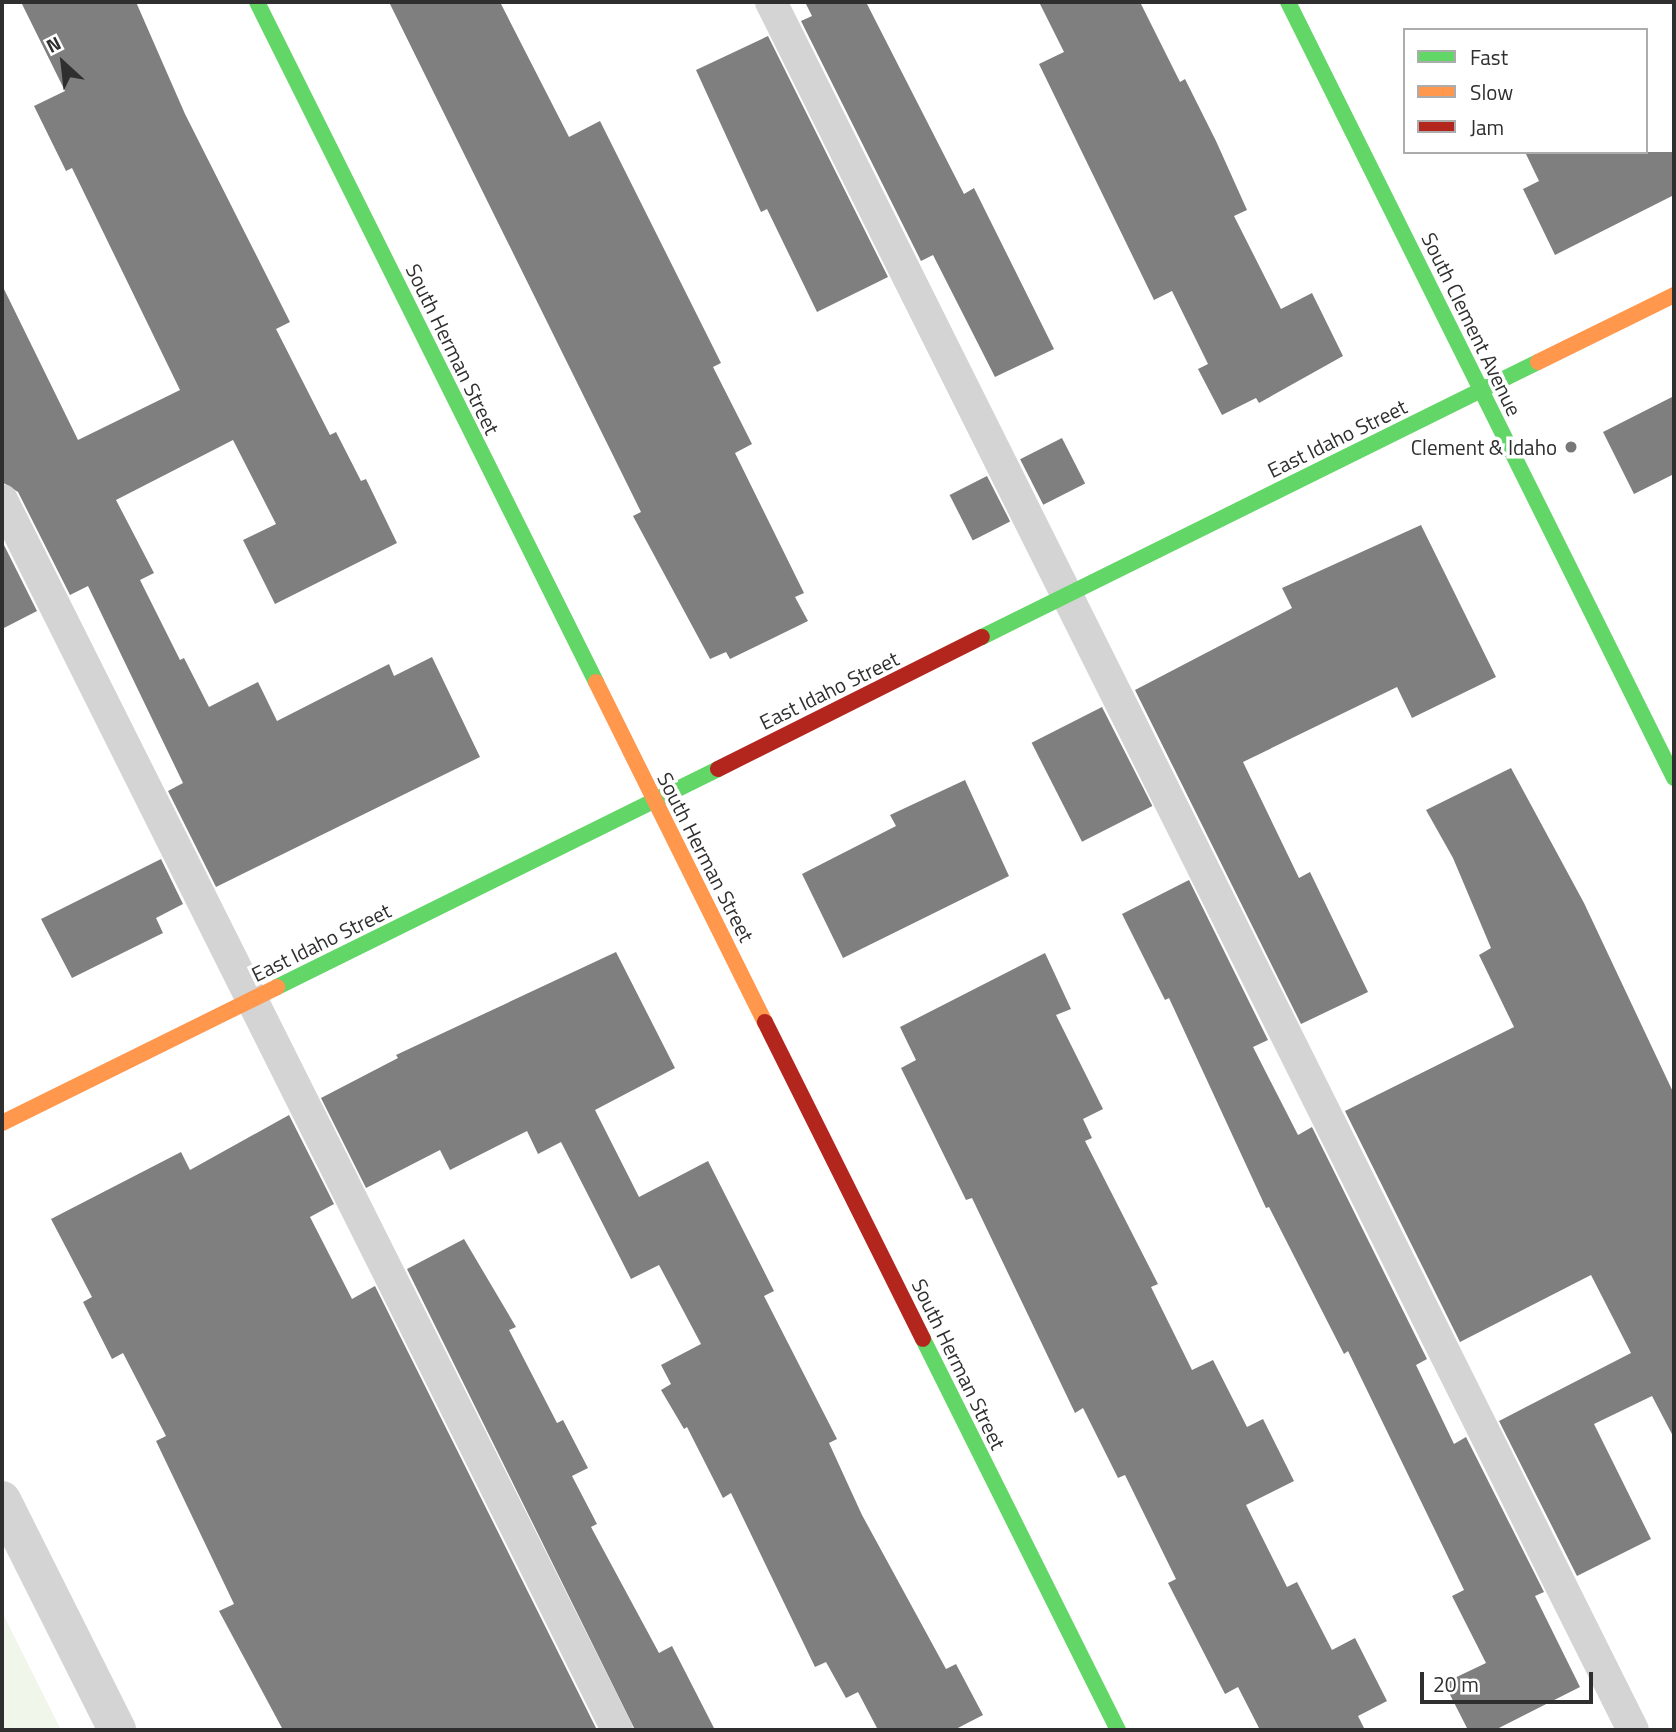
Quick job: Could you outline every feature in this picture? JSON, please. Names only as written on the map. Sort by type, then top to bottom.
[{"type":"street","name":"South Herman Street","points":[[257,2],[1118,1730]]},
{"type":"street","name":"South Clement Avenue","points":[[1288,2],[1674,778]]},
{"type":"street","name":"East Idaho Street","points":[[2,1123],[1674,295]]},
{"type":"street","points":[[2,1500],[117,1730]]},
{"type":"lane","points":[[771,2],[1633,1730]]},
{"type":"lane","points":[[2,500],[617,1730]]},
{"type":"shaded area","points":[[2,1612],[61,1730],[2,1730]]},
{"type":"building","points":[[21,2],[136,2],[185,114],[290,322],[276,329],[330,435],[336,432],[361,481],[366,479],[397,543],[275,604],[243,540],[276,524],[233,440],[116,500],[154,573],[140,580],[180,660],[184,658],[209,707],[258,682],[277,721],[389,664],[394,676],[432,657],[480,757],[216,887],[168,791],[183,783],[88,586],[70,595],[18,492],[2,482],[2,285],[78,440],[180,390],[72,168],[66,171],[34,106],[65,91]]},
{"type":"building","points":[[389,2],[500,2],[569,137],[600,121],[721,363],[713,367],[752,444],[735,453],[804,593],[795,597],[808,621],[730,659],[726,652],[710,659],[633,516],[641,512]]},
{"type":"building","points":[[805,2],[866,2],[964,194],[974,188],[1054,349],[995,377],[933,255],[921,261],[801,21],[812,16]]},
{"type":"building","points":[[1039,2],[1140,2],[1180,82],[1185,79],[1216,141],[1247,210],[1234,216],[1281,309],[1312,293],[1343,356],[1259,403],[1256,398],[1222,415],[1198,369],[1208,364],[1172,291],[1154,300],[1039,64],[1064,52]]},
{"type":"building","points":[[768,36],[888,277],[817,312],[767,209],[761,212],[696,70]]},
{"type":"building","points":[[1674,152],[1674,195],[1555,255],[1523,189],[1539,181],[1526,154]]},
{"type":"building","points":[[1674,396],[1674,474],[1634,494],[1603,432]]},
{"type":"building","points":[[1062,438],[1085,483],[1043,505],[1020,459]]},
{"type":"building","points":[[987,476],[1010,521],[973,541],[950,495]]},
{"type":"building","points":[[1421,525],[1496,677],[1412,718],[1397,687],[1243,762],[1299,878],[1310,872],[1368,992],[1301,1024],[1135,690],[1292,608],[1282,588]]},
{"type":"building","points":[[2,541],[37,611],[2,629]]},
{"type":"building","points":[[1102,707],[1152,806],[1082,842],[1032,743]]},
{"type":"building","points":[[1511,768],[1584,903],[1674,1094],[1674,1438],[1652,1396],[1594,1424],[1651,1539],[1577,1576],[1499,1421],[1631,1353],[1591,1275],[1460,1342],[1345,1111],[1514,1027],[1479,955],[1491,948],[1453,858],[1426,810]]},
{"type":"building","points":[[965,780],[1009,876],[843,958],[802,874],[896,826],[890,815]]},
{"type":"building","points":[[161,859],[183,904],[156,918],[163,933],[72,978],[41,919]]},
{"type":"building","points":[[1189,880],[1268,1040],[1253,1047],[1298,1135],[1312,1127],[1427,1359],[1416,1365],[1454,1444],[1466,1437],[1544,1592],[1535,1596],[1580,1687],[1495,1730],[1468,1730],[1444,1683],[1486,1663],[1452,1596],[1464,1590],[1348,1351],[1344,1354],[1269,1207],[1266,1208],[1169,998],[1165,1000],[1122,914]]},
{"type":"building","points":[[616,952],[675,1068],[595,1110],[639,1197],[708,1161],[774,1291],[764,1296],[837,1439],[829,1443],[862,1515],[946,1669],[956,1664],[983,1715],[954,1730],[878,1730],[858,1692],[846,1698],[826,1662],[815,1667],[731,1493],[723,1498],[687,1427],[684,1429],[661,1390],[671,1384],[661,1365],[701,1344],[659,1265],[631,1279],[561,1142],[538,1154],[527,1131],[450,1170],[440,1150],[366,1188],[321,1098],[398,1058],[396,1055]]},
{"type":"building","points":[[1045,953],[1071,1009],[1056,1015],[1103,1109],[1083,1119],[1092,1138],[1085,1141],[1158,1284],[1151,1287],[1192,1370],[1213,1360],[1247,1427],[1263,1419],[1294,1481],[1246,1505],[1287,1587],[1297,1582],[1332,1650],[1355,1638],[1387,1701],[1358,1716],[1365,1730],[1260,1730],[1238,1687],[1225,1694],[1168,1583],[1176,1579],[1125,1475],[1118,1478],[1083,1408],[1075,1413],[972,1198],[966,1200],[901,1068],[916,1060],[900,1027]]},
{"type":"building","points":[[289,1115],[334,1204],[310,1217],[352,1299],[375,1286],[597,1730],[283,1730],[219,1611],[234,1604],[156,1441],[166,1436],[123,1353],[112,1359],[83,1302],[92,1297],[51,1219],[181,1152],[190,1170]]},
{"type":"building","points":[[464,1239],[516,1327],[509,1330],[557,1423],[563,1420],[588,1468],[572,1476],[597,1524],[591,1527],[659,1653],[672,1646],[715,1730],[635,1730],[407,1269]]},
{"type":"traffic: fast","points":[[257,2],[596,682]]},
{"type":"traffic: fast","points":[[1288,2],[1674,778]]},
{"type":"traffic: fast","points":[[982,637],[1538,362]]},
{"type":"traffic: fast","points":[[277,987],[718,769]]},
{"type":"traffic: fast","points":[[923,1339],[1118,1730]]},
{"type":"traffic: slow","points":[[1538,362],[1674,295]]},
{"type":"traffic: slow","points":[[596,682],[765,1022]]},
{"type":"traffic: slow","points":[[2,1123],[277,987]]},
{"type":"traffic: jam","points":[[718,769],[982,637]]},
{"type":"traffic: jam","points":[[765,1022],[923,1339]]},
{"type":"place","name":"Clement & Idaho","points":[[1571,447]]}]
